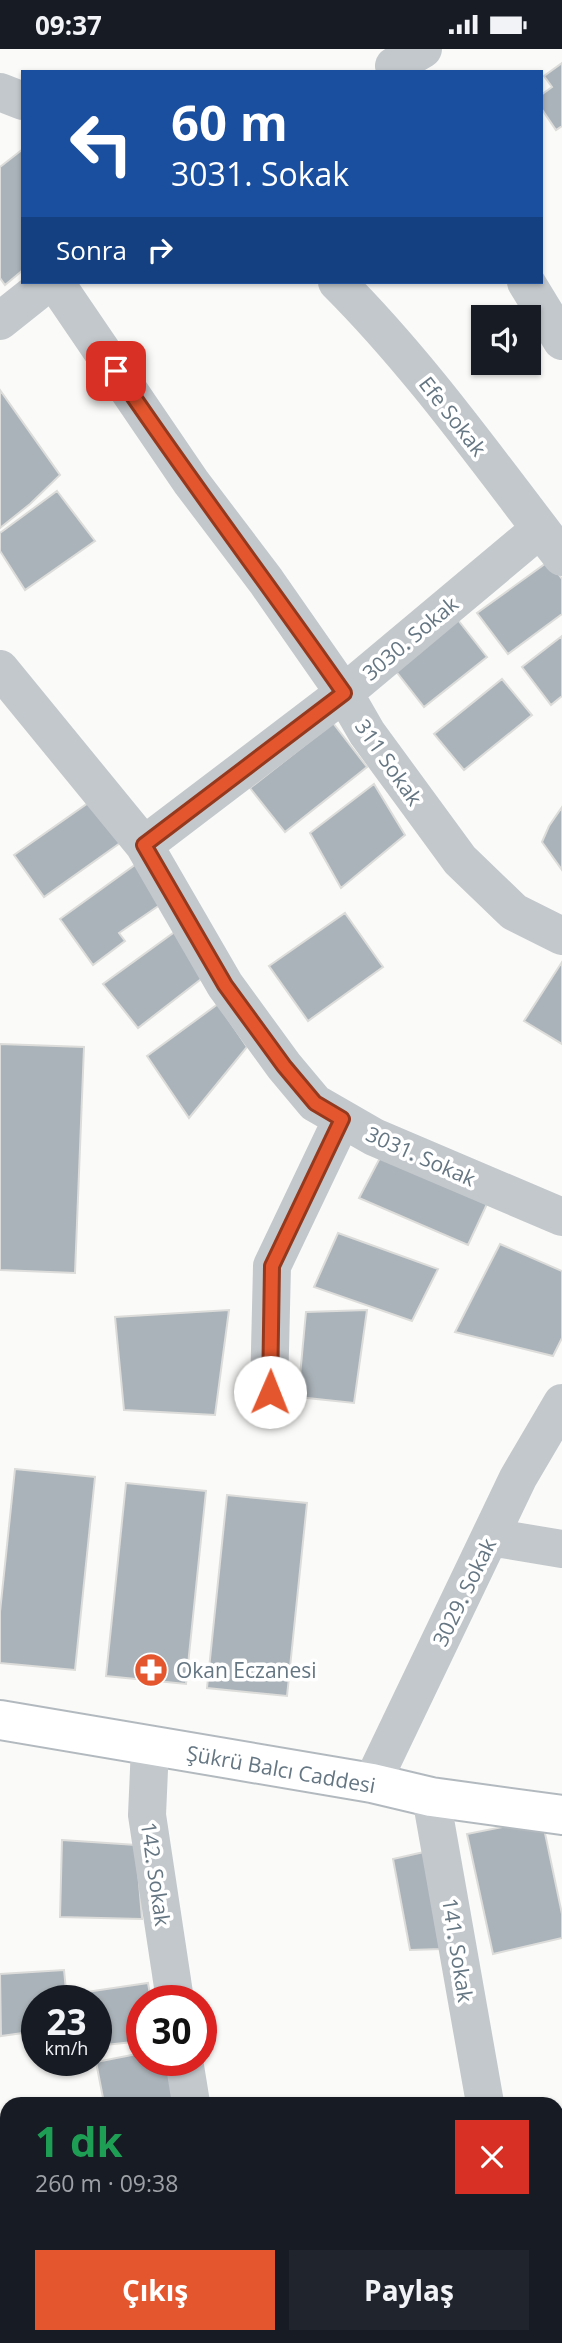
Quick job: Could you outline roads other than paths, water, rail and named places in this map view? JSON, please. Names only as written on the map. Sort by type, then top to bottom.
[{"type":"street","points":[[0,92],[21,99]]},
{"type":"street","points":[[0,321],[46,284]]},
{"type":"street","name":"311 Sokak","points":[[56,284],[191,482],[266,581],[344,693],[367,733],[460,860],[514,912],[562,936]]},
{"type":"street","name":"Efe Sokak","points":[[339,284],[435,390],[551,543]]},
{"type":"street","points":[[527,284],[562,341]]},
{"type":"street","name":"3030. Sokak","points":[[144,845],[344,693],[551,543]]},
{"type":"street","name":"3031. Sokak","points":[[0,669],[144,845],[225,985],[284,1066],[315,1103],[374,1137],[562,1217]]},
{"type":"street","points":[[270,1392],[272,1266],[342,1119]]},
{"type":"street","name":"3029. Sokak","points":[[372,1783],[519,1478],[562,1403]]},
{"type":"street","points":[[490,1537],[562,1549]]},
{"type":"street","name":"Şükrü Balcı Caddesi","points":[[0,1720],[372,1783],[431,1797],[562,1815]]},
{"type":"street","name":"142. Sokak","points":[[150,1747],[147,1815],[173,1985]]},
{"type":"street","name":"141. Sokak","points":[[431,1797],[484,2097]]},
{"type":"street","points":[[187,2076],[190,2097]]},
{"type":"place","name":"Okan Eczanesi","points":[[151,1670]]}]
